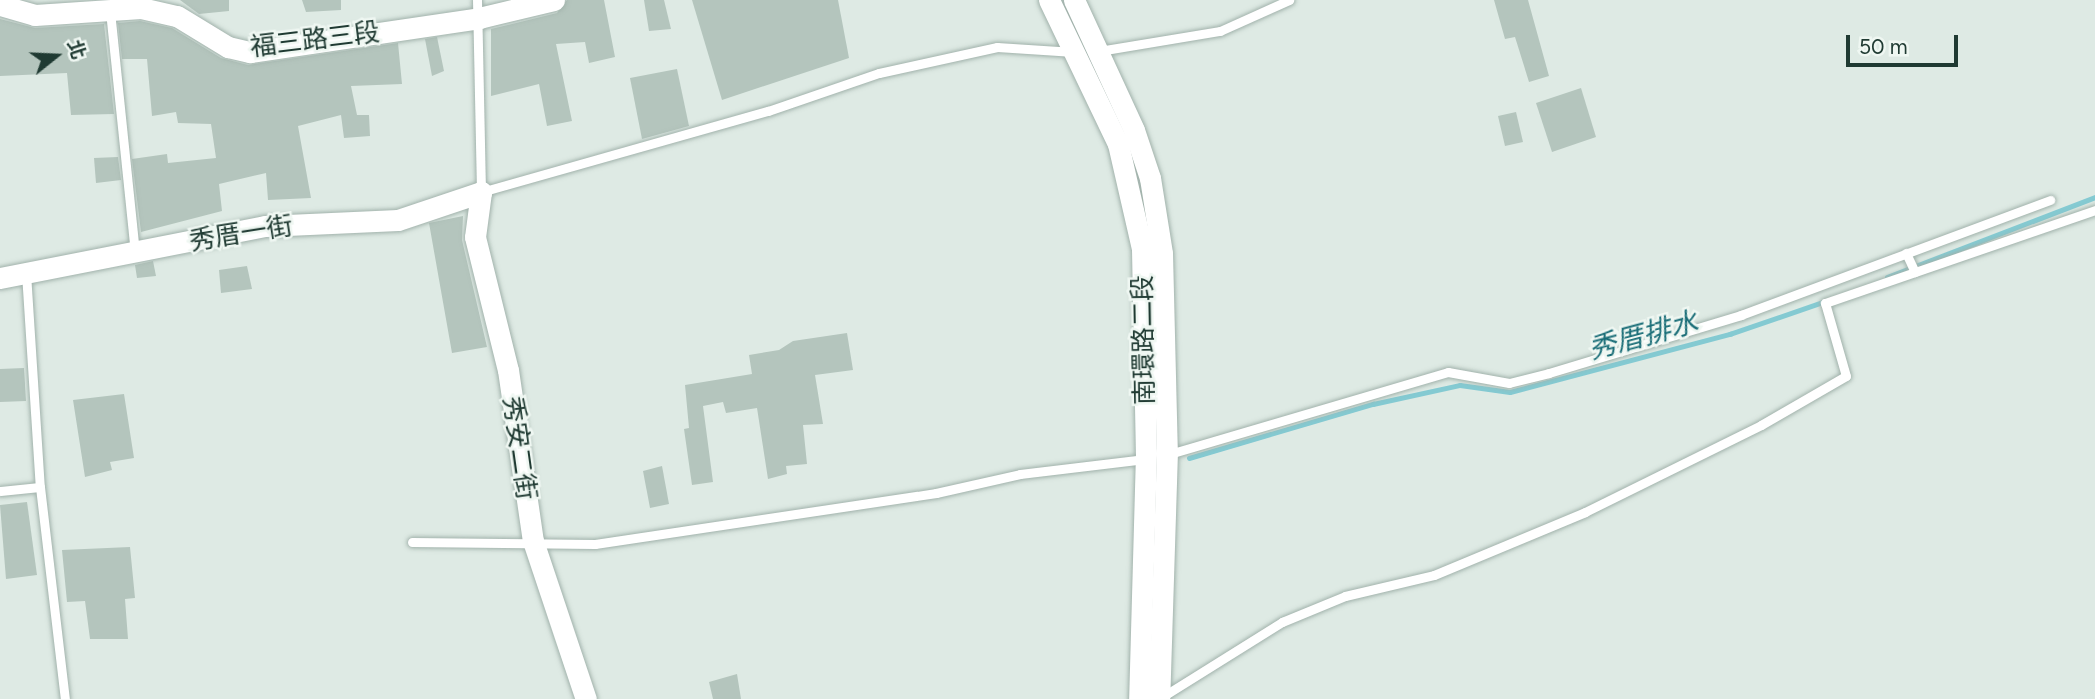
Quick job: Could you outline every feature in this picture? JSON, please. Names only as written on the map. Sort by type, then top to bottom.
[{"type":"street","name":"福三路三段","points":[[2,4],[35,15],[141,8],[177,16],[228,47],[250,52],[478,9],[554,0]]},
{"type":"street","name":"南環路二段","points":[[1049,0],[1118,144],[1142,249],[1154,699]]},
{"type":"street","name":"南環路二段","points":[[1074,0],[1134,130],[1150,178],[1162,253],[1167,455],[1154,699]]},
{"type":"street","name":"秀厝一街","points":[[0,278],[265,226],[398,220],[481,192]]},
{"type":"street","name":"秀安二街","points":[[481,192],[475,237],[508,370],[533,541],[586,699]]},
{"type":"lane","points":[[478,9],[481,192],[768,111],[879,73],[997,47],[1076,52],[1175,42],[1220,31],[1289,0]]},
{"type":"lane","points":[[109,9],[135,253]]},
{"type":"lane","points":[[412,542],[533,541],[595,544],[936,493],[1020,474],[1167,455],[1448,372],[1509,383],[1549,373],[1741,315],[2050,200]]},
{"type":"lane","points":[[1154,699],[1282,622],[1345,596],[1460,565],[1644,485],[1762,425],[1846,376],[1825,303],[2095,210]]},
{"type":"lane","points":[[1906,253],[1915,272]]},
{"type":"lane","points":[[26,273],[40,487],[65,699]]},
{"type":"lane","points":[[0,491],[40,487]]},
{"type":"building","points":[[180,0],[229,0],[229,11],[199,14]]},
{"type":"building","points":[[302,0],[341,0],[341,10],[306,12]]},
{"type":"building","points":[[567,0],[604,0],[615,57],[589,63],[585,42],[556,44],[572,121],[547,126],[539,84],[491,96],[491,29],[557,13]]},
{"type":"building","points":[[644,0],[664,0],[671,29],[649,31]]},
{"type":"building","points":[[692,0],[838,0],[849,58],[722,100]]},
{"type":"building","points":[[1494,0],[1528,0],[1549,76],[1529,82],[1515,37],[1505,39]]},
{"type":"building","points":[[0,19],[35,28],[104,24],[114,114],[71,115],[67,73],[0,76]]},
{"type":"building","points":[[140,21],[172,28],[221,58],[248,65],[398,43],[402,84],[351,86],[357,115],[369,115],[370,136],[344,138],[341,115],[298,126],[311,198],[268,200],[266,173],[219,184],[222,211],[141,232],[132,159],[167,154],[168,163],[216,158],[211,124],[178,123],[176,112],[152,116],[147,59],[122,59],[118,23]]},
{"type":"building","points":[[437,37],[444,71],[432,76],[425,39]]},
{"type":"building","points":[[677,69],[689,126],[642,139],[630,78]]},
{"type":"building","points":[[1581,88],[1596,137],[1552,152],[1536,103]]},
{"type":"building","points":[[1516,112],[1523,142],[1505,146],[1498,116]]},
{"type":"building","points":[[118,157],[121,180],[96,183],[94,158]]},
{"type":"building","points":[[463,216],[462,240],[487,347],[452,353],[429,223]]},
{"type":"building","points":[[153,261],[156,276],[137,278],[135,265]]},
{"type":"building","points":[[247,266],[252,289],[221,293],[219,270]]},
{"type":"building","points":[[847,333],[853,370],[815,375],[823,424],[803,425],[807,464],[786,466],[787,474],[768,479],[757,408],[726,413],[723,402],[703,406],[713,482],[692,485],[684,429],[689,428],[685,385],[752,374],[749,355],[779,350],[793,341]]},
{"type":"building","points":[[24,368],[26,401],[0,402],[0,369]]},
{"type":"building","points":[[124,394],[134,458],[110,462],[112,470],[85,477],[73,400]]},
{"type":"building","points":[[662,466],[669,504],[650,508],[643,471]]},
{"type":"building","points":[[27,502],[37,575],[6,579],[0,505]]},
{"type":"building","points":[[130,547],[135,598],[125,599],[128,639],[90,639],[85,601],[67,602],[62,550]]},
{"type":"building","points":[[737,674],[741,699],[713,699],[709,682]]},
{"type":"waterway","name":"秀厝排水","points":[[1887,277],[2095,197]]},
{"type":"waterway","name":"秀厝排水","points":[[1189,458],[1373,404],[1460,385],[1510,392],[1730,334],[1823,302]]}]
